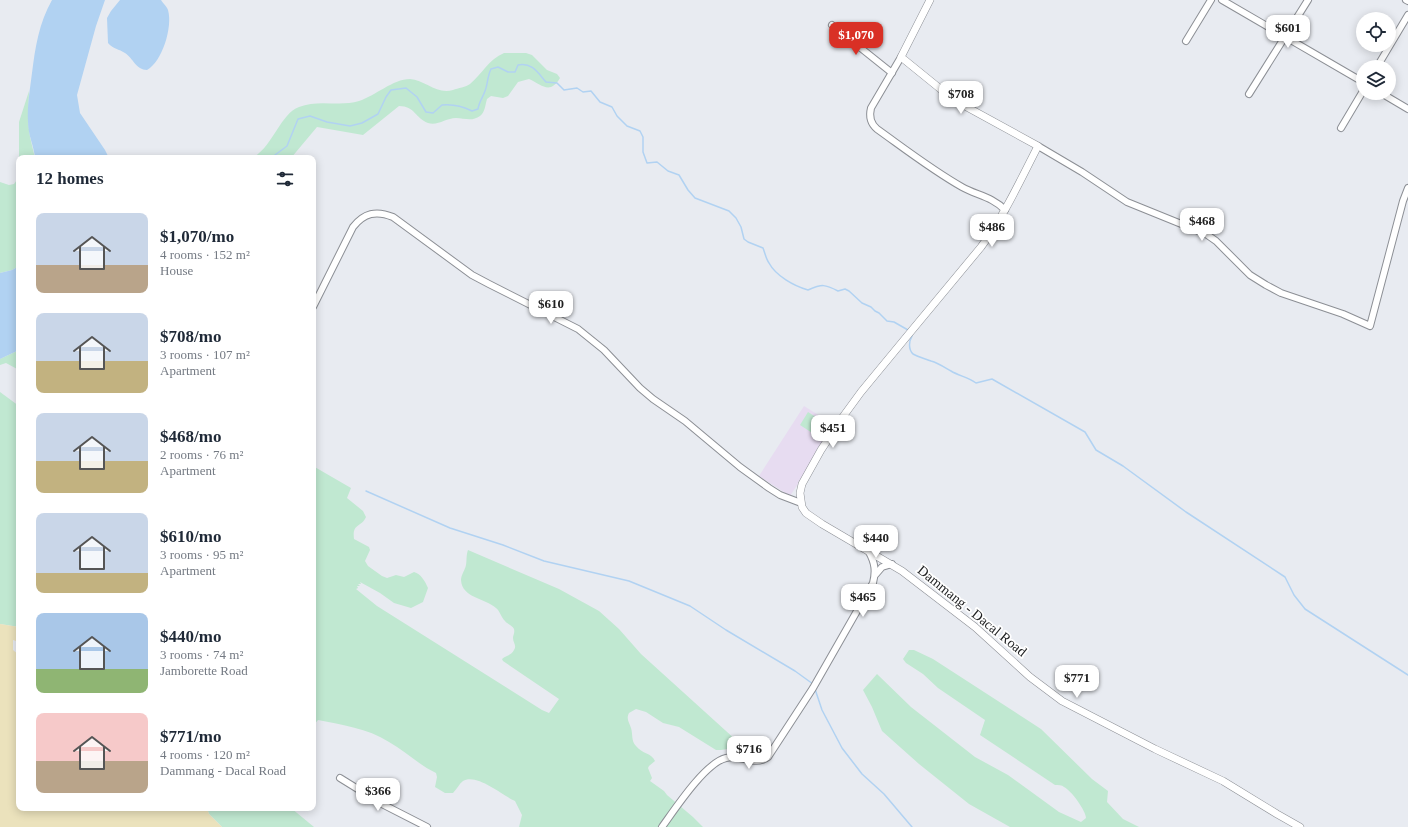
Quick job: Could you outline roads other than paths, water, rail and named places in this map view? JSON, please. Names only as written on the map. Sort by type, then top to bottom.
[{"type":"street","points":[[930,0],[901,57],[871,108],[870,117],[874,127],[959,185],[995,201],[1005,210]]},
{"type":"street","points":[[1186,41],[1211,0]]},
{"type":"street","points":[[1222,0],[1356,78]]},
{"type":"street","points":[[1249,94],[1308,0]]},
{"type":"street","points":[[1381,60],[1408,15]]},
{"type":"street","points":[[832,25],[892,73]]},
{"type":"street","points":[[901,57],[954,100],[1038,146],[1082,172],[1127,202],[1206,234],[1227,251],[1250,275],[1271,288],[1281,293],[1343,314],[1370,326],[1403,201],[1408,188]]},
{"type":"street","points":[[1341,128],[1358,100]]},
{"type":"street","points":[[1393,100],[1408,109]]},
{"type":"street","points":[[316,301],[353,227],[359,220],[372,214],[385,214],[393,217],[472,274],[578,328],[604,350],[640,388],[653,399],[685,421],[740,467],[769,488],[780,495],[801,503],[800,494],[802,484],[821,450],[861,392],[993,231],[1038,146]]},
{"type":"street","name":"Dammang - Dacal Road","points":[[801,503],[806,513],[902,571],[975,628],[1030,677],[1062,701],[1155,749],[1223,781],[1300,827]]},
{"type":"street","points":[[869,552],[874,561],[875,576]]},
{"type":"street","points":[[662,827],[703,774],[721,760],[731,758],[758,762],[768,757],[813,688],[875,576],[882,567],[892,564]]},
{"type":"street","points":[[340,778],[382,804],[426,827]]},
{"type":"water","points":[[52,0],[105,0],[96,26],[77,95],[80,113],[108,155],[34,155],[28,127],[29,98],[38,36]]},
{"type":"water","points":[[120,0],[161,0],[168,10],[168,34],[162,52],[152,66],[147,70],[137,66],[128,55],[112,47],[108,43],[107,18]]},
{"type":"water","points":[[16,268],[16,351],[0,359],[0,273]]},
{"type":"waterway","points":[[275,155],[287,146],[298,119],[310,116],[327,122],[350,126],[362,123],[378,114],[391,90],[406,88],[417,97],[426,112],[433,113],[442,105],[457,106],[472,111],[478,109],[491,69],[498,67],[508,72],[515,72],[518,65],[527,65],[534,69],[546,82],[557,83],[564,90],[577,88],[583,92],[591,91],[600,102],[612,107],[617,116],[627,126],[640,131],[643,137],[643,152],[647,163],[657,162],[668,171],[679,175],[695,198],[729,211],[736,218],[741,227],[744,239],[763,248],[767,260],[772,268],[786,280],[808,290],[823,286],[830,287],[838,291],[845,289],[862,303],[879,313],[887,321],[894,322],[908,330]]},
{"type":"waterway","points":[[912,336],[910,340],[910,350],[913,354],[936,363],[976,383],[992,379],[1085,432],[1096,450],[1123,466],[1186,512],[1285,577],[1294,595],[1305,609],[1408,675]]},
{"type":"waterway","points":[[366,491],[450,528],[503,545],[544,561],[629,581],[690,606],[726,630],[795,671],[813,684]]},
{"type":"waterway","points":[[815,689],[822,710],[842,748],[862,774],[884,794],[912,827]]}]
